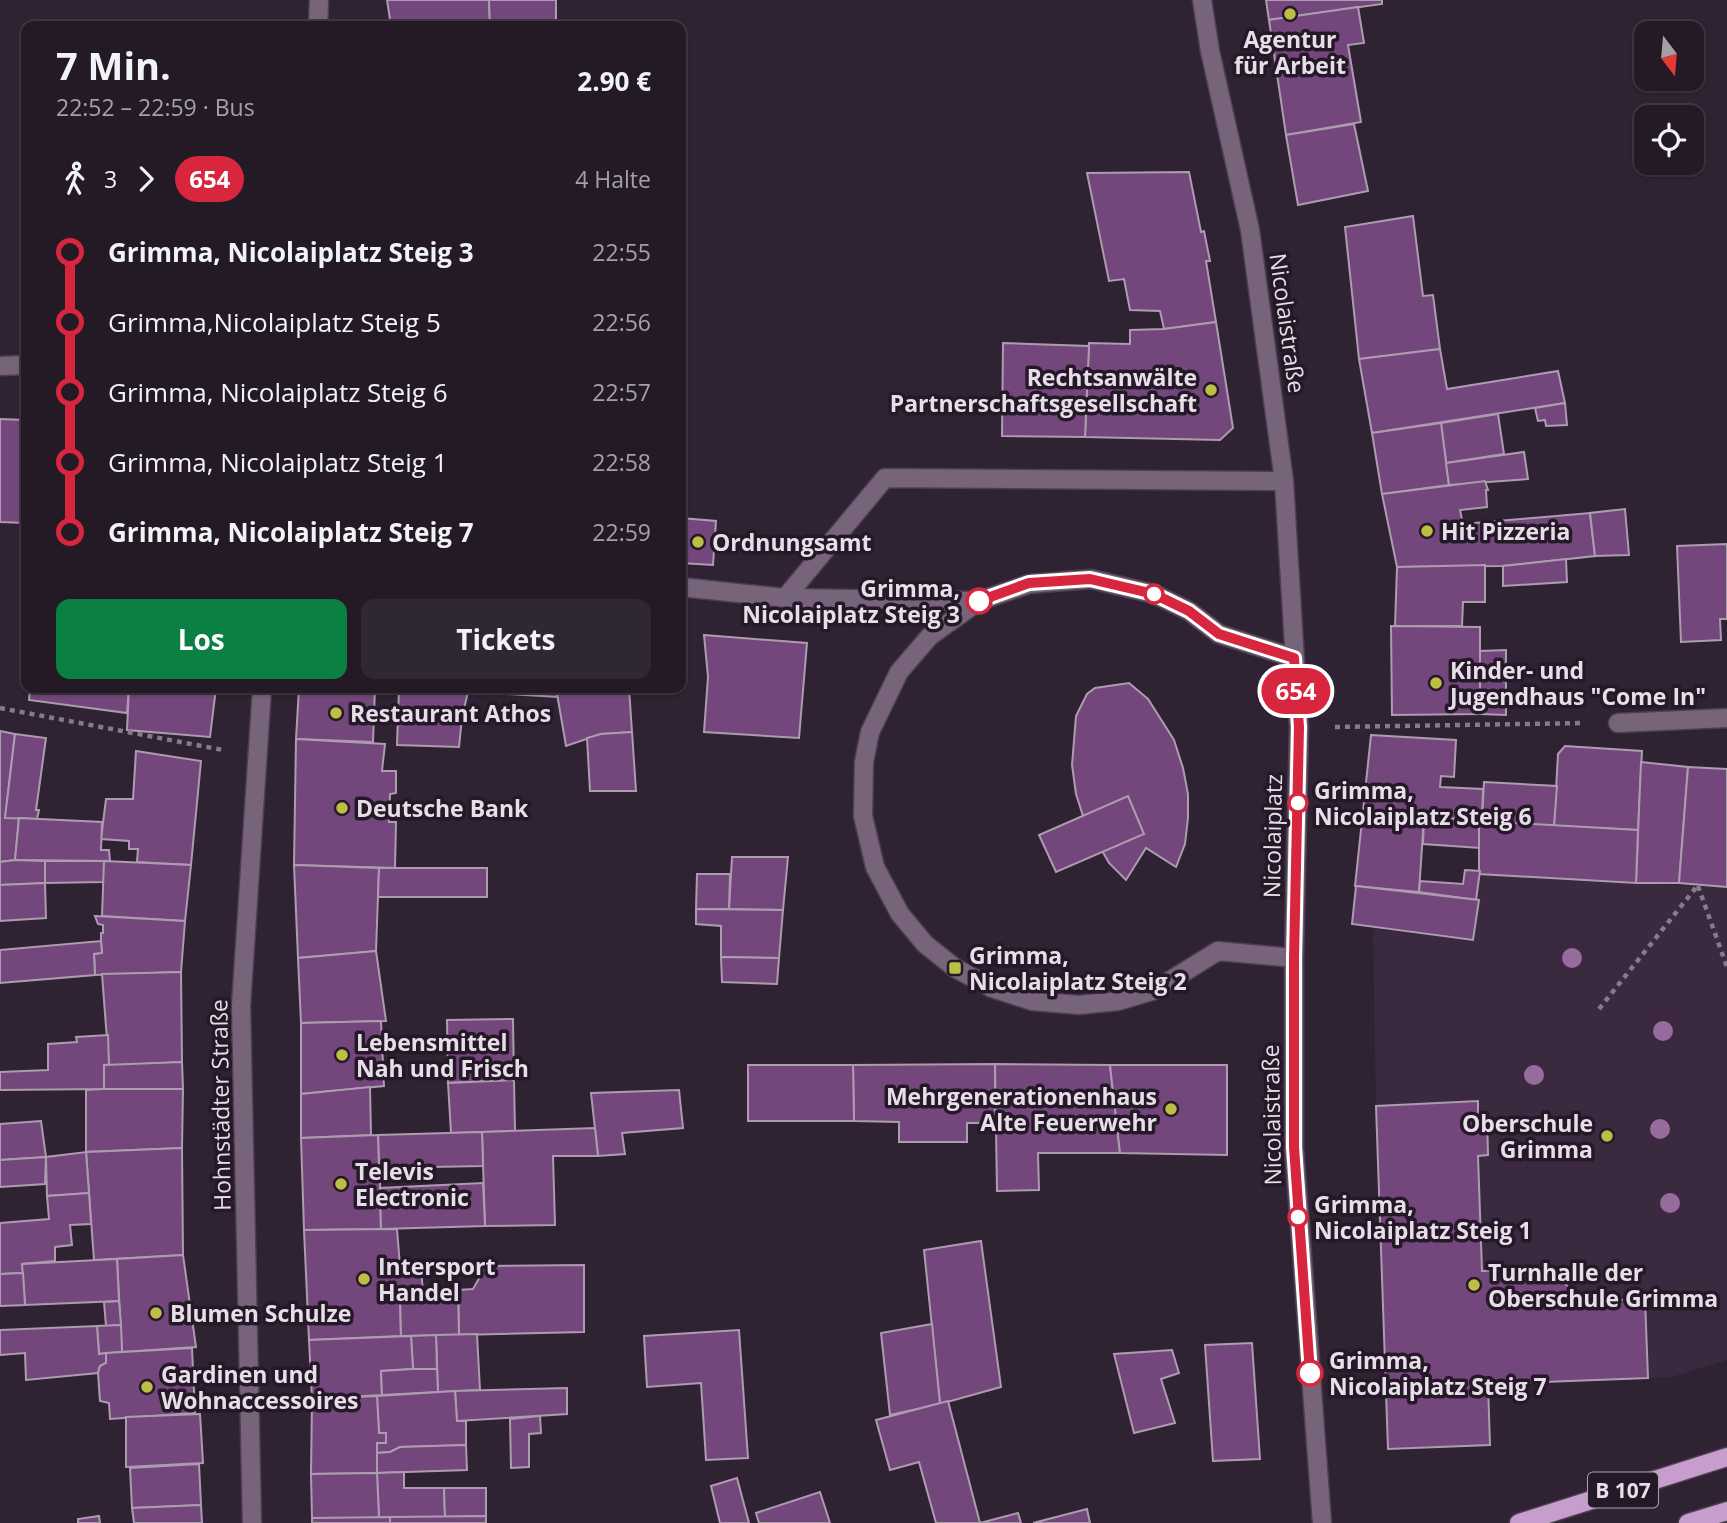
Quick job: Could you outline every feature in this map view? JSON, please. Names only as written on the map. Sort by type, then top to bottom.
[{"type":"main road","name":"B 107","points":[[1519,1523],[1727,1457]]},
{"type":"main road","name":"B 107","points":[[1688,1523],[1727,1511]]},
{"type":"street","points":[[318,21],[320,0]]},
{"type":"street","name":"Nicolaistraße","points":[[1202,0],[1210,51],[1250,230],[1284,481],[1294,658]]},
{"type":"street","points":[[0,366],[21,365]]},
{"type":"street","points":[[785,598],[885,478],[1284,481]]},
{"type":"street","points":[[1294,658],[1219,634],[1189,611],[1154,594],[1090,579],[1029,583],[979,601],[930,636],[899,673],[870,732],[863,762],[863,816],[876,867],[900,915],[925,944],[954,968],[992,988],[1032,1001],[1079,1005],[1118,1001],[1155,990],[1218,951],[1294,958]]},
{"type":"street","points":[[686,588],[785,598],[979,601]]},
{"type":"street","name":"Nicolaiplatz","points":[[1294,658],[1299,727],[1294,958]]},
{"type":"street","name":"Hohnstädter Straße","points":[[252,1523],[241,1006],[262,693]]},
{"type":"street","points":[[1618,723],[1727,718]]},
{"type":"street","name":"Nicolaistraße","points":[[1294,958],[1294,1147],[1322,1523]]},
{"type":"path","points":[[0,708],[201,746]]},
{"type":"path","points":[[1299,727],[1618,723]]},
{"type":"path","points":[[1599,1009],[1698,885],[1727,967]]},
{"type":"shaded area","name":"Oberschule Grimma","points":[[1479,874],[1727,888],[1727,1360],[1672,1377],[1648,1378],[1645,1299],[1580,1301],[1552,1268],[1482,1271],[1478,1156],[1488,1155],[1487,1116],[1478,1116],[1478,1102],[1376,1106],[1373,929],[1472,940]]},
{"type":"building","points":[[387,0],[489,0],[490,21],[390,21]]},
{"type":"building","points":[[489,0],[556,0],[556,21],[490,21]]},
{"type":"building","name":"Agentur für Arbeit","points":[[1266,0],[1382,0],[1382,4],[1269,20]]},
{"type":"building","points":[[1358,7],[1364,43],[1348,45],[1361,122],[1286,135],[1269,20]]},
{"type":"building","points":[[1354,124],[1368,191],[1298,205],[1286,135]]},
{"type":"building","points":[[1189,172],[1210,261],[1206,261],[1216,322],[1164,329],[1160,311],[1130,310],[1124,279],[1109,281],[1087,173]]},
{"type":"building","points":[[1413,216],[1423,296],[1433,295],[1440,349],[1359,359],[1345,227]]},
{"type":"building","points":[[1216,322],[1233,428],[1220,440],[1085,437],[1089,343],[1130,344],[1130,330],[1164,329]]},
{"type":"building","points":[[1003,343],[1089,346],[1085,437],[1002,436]]},
{"type":"building","points":[[1440,349],[1447,389],[1558,371],[1565,403],[1372,433],[1359,359]]},
{"type":"building","points":[[1565,403],[1567,425],[1546,426],[1545,420],[1538,421],[1535,408]]},
{"type":"building","points":[[1498,414],[1504,454],[1446,463],[1441,423]]},
{"type":"building","points":[[0,419],[21,420],[21,523],[0,522]]},
{"type":"building","points":[[1441,423],[1449,485],[1382,494],[1372,433]]},
{"type":"building","points":[[1524,452],[1528,479],[1449,485],[1446,463]]},
{"type":"building","points":[[1485,481],[1488,490],[1487,507],[1460,510],[1463,524],[1590,513],[1595,556],[1503,566],[1397,567],[1382,494]]},
{"type":"building","points":[[1625,509],[1629,555],[1595,556],[1590,513]]},
{"type":"building","name":"Ordnungsamt","points":[[686,518],[716,521],[713,565],[686,563]]},
{"type":"building","points":[[1727,544],[1727,619],[1720,619],[1721,640],[1681,642],[1677,546]]},
{"type":"building","points":[[1566,559],[1567,582],[1503,586],[1503,566]]},
{"type":"building","points":[[1485,565],[1485,602],[1463,602],[1462,626],[1395,626],[1397,567]]},
{"type":"building","name":"Kinder- und Jugendhaus \"Come In\"","points":[[1391,626],[1480,627],[1480,714],[1392,715]]},
{"type":"building","points":[[704,635],[807,643],[799,738],[704,732],[708,677]]},
{"type":"building","points":[[1506,650],[1506,715],[1480,714],[1480,651]]},
{"type":"building","points":[[1129,683],[1148,699],[1174,740],[1188,794],[1188,818],[1185,844],[1176,867],[1146,848],[1126,880],[1109,863],[1084,819],[1076,794],[1072,765],[1076,716],[1087,694],[1095,688]]},
{"type":"building","points":[[30,693],[129,693],[127,713],[29,700]]},
{"type":"building","points":[[129,693],[215,693],[210,737],[127,730]]},
{"type":"building","name":"Restaurant Athos","points":[[299,693],[375,693],[373,742],[296,739]]},
{"type":"building","points":[[399,693],[468,693],[459,747],[397,745]]},
{"type":"building","points":[[557,693],[557,697],[506,694]]},
{"type":"building","points":[[557,693],[629,693],[632,732],[601,734],[566,746]]},
{"type":"building","points":[[0,731],[15,734],[5,818],[19,818],[15,860],[0,862]]},
{"type":"building","points":[[632,732],[636,791],[590,791],[587,738],[601,734]]},
{"type":"building","points":[[15,734],[46,738],[37,819],[5,818]]},
{"type":"building","points":[[1371,735],[1456,740],[1454,777],[1441,776],[1440,787],[1483,789],[1482,821],[1363,811]]},
{"type":"building","name":"Deutsche Bank","points":[[296,739],[385,744],[382,771],[396,771],[396,793],[390,794],[389,822],[396,822],[395,868],[294,865]]},
{"type":"building","points":[[1565,746],[1642,751],[1638,830],[1554,826],[1558,754]]},
{"type":"building","points":[[136,751],[201,761],[191,865],[137,862],[138,849],[129,849],[129,841],[101,839],[106,799],[133,799]]},
{"type":"building","points":[[1641,762],[1688,767],[1679,883],[1636,883]]},
{"type":"building","points":[[1688,767],[1727,769],[1727,887],[1679,883]]},
{"type":"building","points":[[1484,782],[1557,786],[1554,826],[1482,821]]},
{"type":"building","points":[[1128,796],[1144,834],[1056,872],[1039,835]]},
{"type":"building","points":[[1363,811],[1424,817],[1419,892],[1355,886]]},
{"type":"building","points":[[1424,817],[1479,821],[1480,848],[1423,844]]},
{"type":"building","points":[[19,818],[102,822],[101,850],[109,850],[110,861],[15,860]]},
{"type":"building","points":[[1479,821],[1638,830],[1636,883],[1479,874]]},
{"type":"building","points":[[732,857],[788,857],[783,910],[729,909]]},
{"type":"building","points":[[45,861],[45,883],[0,885],[0,862]]},
{"type":"building","points":[[45,861],[104,861],[104,882],[45,883]]},
{"type":"building","points":[[104,861],[191,865],[185,921],[102,916]]},
{"type":"building","points":[[294,865],[379,868],[376,951],[298,958]]},
{"type":"building","points":[[379,868],[487,868],[487,897],[378,897]]},
{"type":"building","points":[[1465,870],[1480,871],[1476,900],[1419,892],[1420,881],[1463,884]]},
{"type":"building","points":[[697,874],[730,874],[729,909],[696,909]]},
{"type":"building","points":[[45,883],[46,918],[0,921],[0,885]]},
{"type":"building","points":[[1356,886],[1479,900],[1473,940],[1352,924]]},
{"type":"building","points":[[696,909],[783,910],[779,958],[721,957],[721,926],[696,924]]},
{"type":"building","points":[[95,916],[185,921],[181,972],[95,975],[94,954],[102,953],[103,925],[98,924]]},
{"type":"building","points":[[101,941],[102,953],[94,954],[95,975],[0,983],[0,950]]},
{"type":"building","points":[[376,951],[386,1021],[301,1023],[298,958]]},
{"type":"building","points":[[721,957],[779,958],[777,984],[722,982]]},
{"type":"building","points":[[181,972],[182,1062],[109,1066],[102,974]]},
{"type":"building","points":[[513,1019],[514,1080],[448,1083],[447,1020]]},
{"type":"building","name":"Lebensmittel Nah und Frisch","points":[[381,1021],[384,1086],[301,1094],[301,1023]]},
{"type":"building","points":[[108,1035],[109,1066],[104,1065],[104,1089],[0,1090],[0,1072],[48,1070],[48,1044],[77,1042],[76,1037]]},
{"type":"building","points":[[182,1062],[183,1089],[104,1089],[104,1065]]},
{"type":"building","points":[[995,1064],[1110,1065],[1120,1153],[1038,1153],[1039,1190],[997,1191]]},
{"type":"building","points":[[995,1064],[995,1123],[967,1123],[967,1142],[899,1142],[899,1122],[854,1121],[853,1065]]},
{"type":"building","points":[[748,1065],[853,1065],[854,1121],[748,1121]]},
{"type":"building","name":"Mehrgenerationenhaus Alte Feuerwehr","points":[[1110,1065],[1227,1065],[1227,1155],[1120,1153]]},
{"type":"building","points":[[514,1080],[515,1131],[451,1133],[448,1083]]},
{"type":"building","points":[[370,1087],[371,1135],[301,1138],[301,1094]]},
{"type":"building","points":[[183,1089],[182,1148],[86,1152],[86,1090]]},
{"type":"building","points":[[679,1090],[683,1128],[622,1133],[625,1154],[598,1156],[591,1093]]},
{"type":"building","name":"Turnhalle der Oberschule Grimma","points":[[1478,1101],[1478,1116],[1487,1116],[1488,1155],[1478,1156],[1482,1271],[1552,1268],[1580,1301],[1645,1299],[1648,1378],[1488,1384],[1490,1445],[1388,1449],[1376,1106]]},
{"type":"building","points":[[41,1121],[46,1157],[0,1160],[0,1124]]},
{"type":"building","points":[[595,1128],[598,1156],[553,1156],[555,1225],[485,1226],[482,1132]]},
{"type":"building","points":[[482,1132],[483,1166],[379,1168],[378,1135]]},
{"type":"building","name":"Televis Electronic","points":[[378,1135],[379,1168],[390,1168],[391,1179],[380,1179],[381,1229],[304,1230],[301,1138]]},
{"type":"building","points":[[182,1148],[183,1255],[94,1260],[86,1152]]},
{"type":"building","points":[[86,1152],[89,1193],[47,1196],[46,1157]]},
{"type":"building","points":[[46,1157],[45,1184],[0,1187],[0,1160]]},
{"type":"building","points":[[483,1183],[485,1226],[381,1229],[380,1188]]},
{"type":"building","points":[[89,1193],[91,1224],[70,1225],[72,1245],[55,1247],[55,1261],[22,1264],[23,1273],[0,1274],[0,1223],[49,1219],[47,1196]]},
{"type":"building","name":"Intersport Handel","points":[[397,1229],[400,1266],[421,1266],[423,1294],[400,1296],[401,1336],[309,1340],[304,1230]]},
{"type":"building","points":[[981,1241],[1001,1387],[940,1404],[924,1250]]},
{"type":"building","name":"Blumen Schulze","points":[[183,1255],[196,1347],[122,1352],[117,1259]]},
{"type":"building","points":[[117,1259],[119,1301],[25,1305],[22,1264]]},
{"type":"building","points":[[584,1265],[584,1332],[459,1335],[458,1290],[473,1289],[486,1266]]},
{"type":"building","points":[[23,1273],[25,1305],[0,1306],[0,1274]]},
{"type":"building","points":[[458,1290],[459,1335],[401,1336],[400,1296]]},
{"type":"building","points":[[119,1301],[121,1325],[106,1326],[104,1302]]},
{"type":"building","points":[[932,1324],[940,1404],[890,1415],[881,1333]]},
{"type":"building","points":[[121,1325],[122,1352],[99,1354],[97,1326]]},
{"type":"building","points":[[97,1326],[99,1354],[106,1353],[106,1363],[100,1366],[98,1373],[26,1380],[25,1353],[0,1355],[0,1330]]},
{"type":"building","points":[[739,1330],[748,1458],[706,1460],[701,1383],[647,1387],[644,1336]]},
{"type":"building","points":[[477,1334],[480,1390],[438,1392],[436,1335]]},
{"type":"building","points":[[436,1335],[437,1369],[413,1369],[411,1336]]},
{"type":"building","points":[[411,1336],[413,1369],[381,1371],[382,1395],[312,1399],[309,1340]]},
{"type":"building","points":[[1252,1343],[1260,1459],[1213,1461],[1205,1345]]},
{"type":"building","name":"Gardinen und Wohnaccessoires","points":[[192,1348],[195,1413],[110,1419],[109,1403],[100,1401],[98,1373],[100,1366],[106,1363],[106,1353]]},
{"type":"building","points":[[1172,1350],[1179,1373],[1161,1379],[1175,1423],[1134,1433],[1114,1354]]},
{"type":"building","points":[[437,1369],[438,1392],[382,1395],[381,1371]]},
{"type":"building","points":[[567,1388],[567,1414],[457,1421],[455,1391]]},
{"type":"building","points":[[455,1391],[457,1421],[466,1421],[466,1445],[400,1447],[390,1452],[377,1453],[377,1443],[386,1443],[386,1433],[379,1433],[377,1396]]},
{"type":"building","points":[[377,1396],[379,1433],[386,1433],[386,1443],[377,1443],[377,1473],[311,1474],[312,1399]]},
{"type":"building","points":[[948,1401],[980,1523],[936,1523],[919,1462],[890,1470],[876,1420]]},
{"type":"building","points":[[200,1414],[203,1463],[126,1467],[126,1417]]},
{"type":"building","points":[[540,1416],[541,1433],[529,1434],[529,1467],[511,1468],[510,1419]]},
{"type":"building","points":[[466,1445],[467,1470],[377,1473],[377,1453],[390,1452],[400,1447]]},
{"type":"building","points":[[199,1464],[201,1505],[132,1508],[130,1468]]},
{"type":"building","points":[[404,1472],[404,1488],[444,1488],[445,1517],[379,1518],[377,1473]]},
{"type":"building","points":[[377,1473],[379,1518],[312,1518],[311,1474]]},
{"type":"building","points":[[737,1478],[749,1523],[720,1523],[711,1486]]},
{"type":"building","points":[[444,1488],[486,1488],[486,1516],[445,1517]]},
{"type":"building","points":[[820,1492],[830,1523],[759,1523],[756,1513]]},
{"type":"building","points":[[201,1505],[202,1523],[134,1523],[132,1508]]},
{"type":"building","points":[[1087,1509],[1090,1523],[1033,1523]]},
{"type":"building","points":[[1018,1513],[1021,1523],[980,1523]]},
{"type":"building","points":[[99,1516],[100,1523],[78,1523],[78,1519]]},
{"type":"building","points":[[486,1516],[486,1523],[390,1523],[390,1517]]},
{"type":"building","points":[[390,1517],[390,1523],[312,1523],[312,1518]]},
{"type":"bus line","name":"654","points":[[979,601],[1029,583],[1090,579],[1154,594],[1189,611],[1219,634],[1294,658],[1299,727],[1294,958],[1294,1147],[1310,1373]]},
{"type":"place","name":"Agentur für Arbeit","points":[[1290,14]]},
{"type":"place","name":"Rechtsanwälte Partnerschaftsgesellschaft","points":[[1211,390]]},
{"type":"place","name":"Hit Pizzeria","points":[[1427,531]]},
{"type":"place","name":"Ordnungsamt","points":[[698,542]]},
{"type":"place","name":"Grimma, Nicolaiplatz Steig 3","points":[[979,601]]},
{"type":"place","name":"Kinder- und Jugendhaus \"Come In\"","points":[[1436,683]]},
{"type":"place","name":"Restaurant Athos","points":[[336,713]]},
{"type":"place","name":"Grimma, Nicolaiplatz Steig 6","points":[[1298,803]]},
{"type":"place","name":"Deutsche Bank","points":[[342,808]]},
{"type":"place","name":"Grimma, Nicolaiplatz Steig 2","points":[[955,968]]},
{"type":"place","name":"Lebensmittel Nah und Frisch","points":[[342,1055]]},
{"type":"place","name":"Mehrgenerationenhaus Alte Feuerwehr","points":[[1171,1109]]},
{"type":"place","name":"Oberschule Grimma","points":[[1607,1136]]},
{"type":"place","name":"Televis Electronic","points":[[341,1184]]},
{"type":"place","name":"Grimma, Nicolaiplatz Steig 1","points":[[1298,1217]]},
{"type":"place","name":"Intersport Handel","points":[[364,1279]]},
{"type":"place","name":"Turnhalle der Oberschule Grimma","points":[[1474,1285]]},
{"type":"place","name":"Blumen Schulze","points":[[156,1313]]},
{"type":"place","name":"Grimma, Nicolaiplatz Steig 7","points":[[1310,1373]]},
{"type":"place","name":"Gardinen und Wohnaccessoires","points":[[147,1387]]}]
